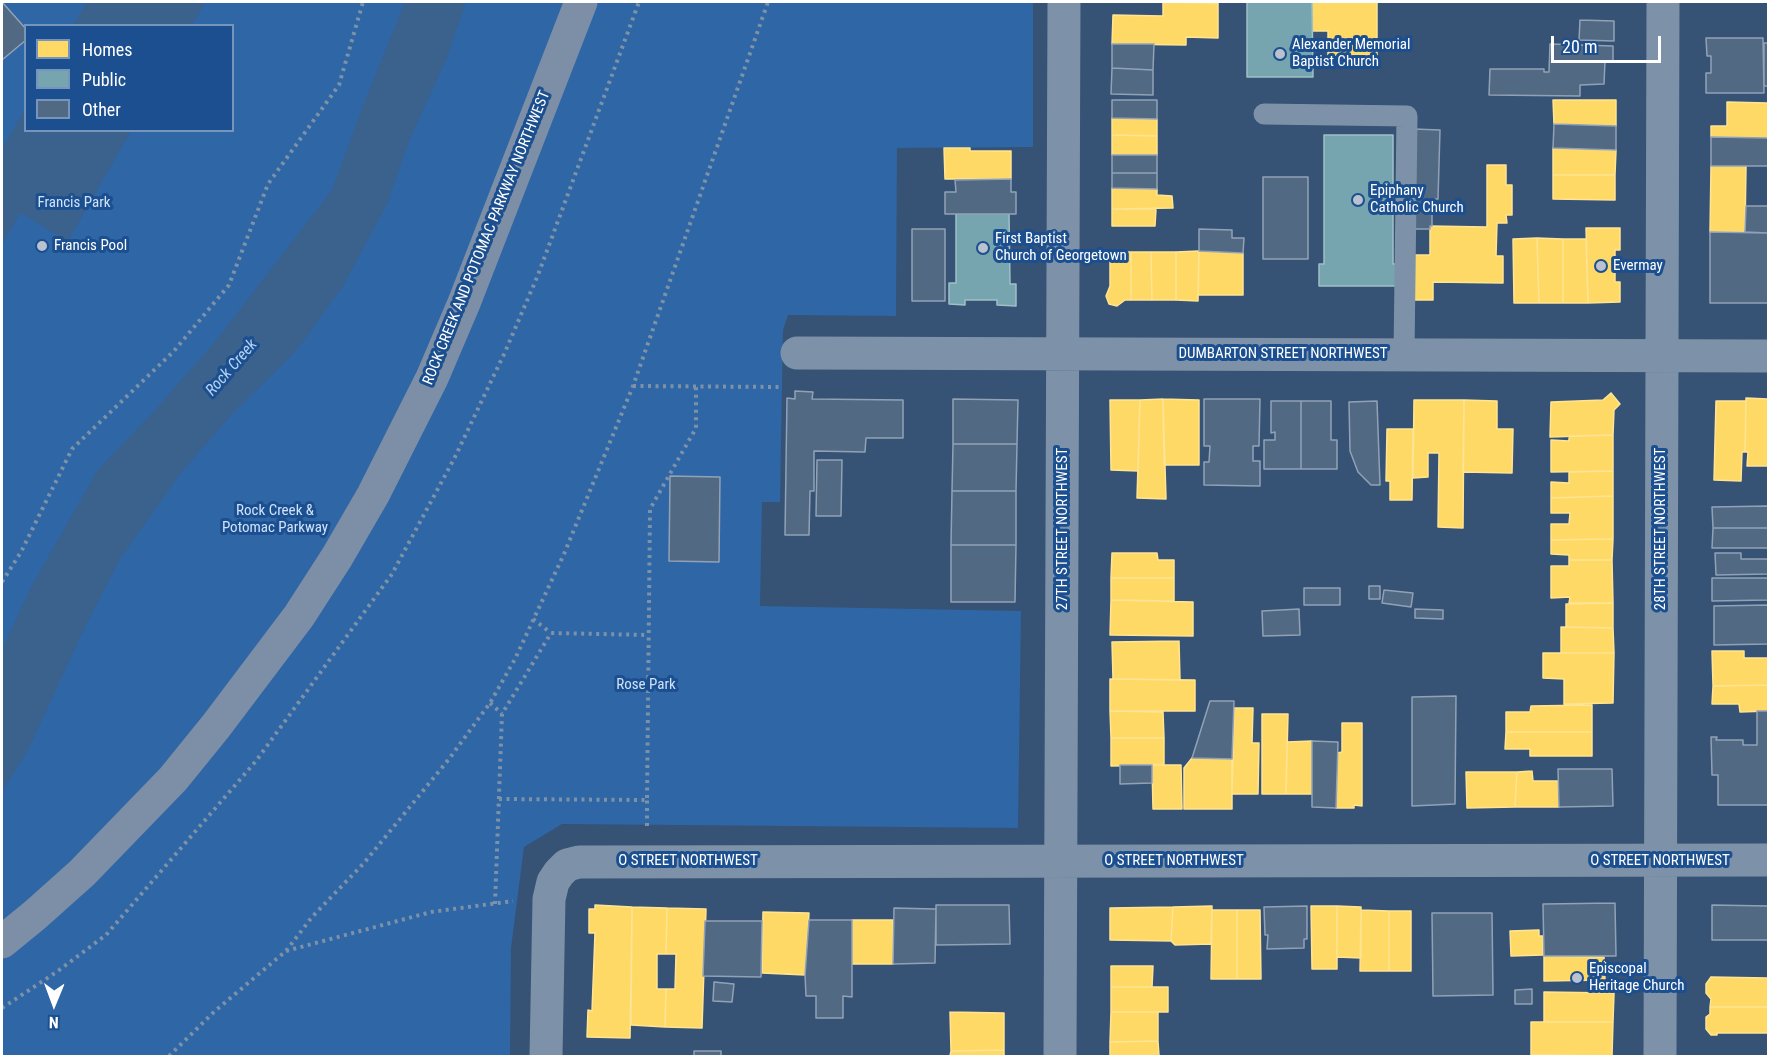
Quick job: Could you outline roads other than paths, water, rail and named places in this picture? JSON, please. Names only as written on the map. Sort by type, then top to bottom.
[{"type":"main road","name":"ROCK CREEK AND POTOMAC PARKWAY NORTHWEST","points":[[2,942],[82,873],[173,779],[216,726],[298,616],[337,557],[373,495],[432,378],[464,303],[581,2]]},
{"type":"street","name":"27TH STREET NORTHWEST","points":[[1060,1056],[1064,2]]},
{"type":"street","name":"28TH STREET NORTHWEST","points":[[1660,1056],[1663,2]]},
{"type":"street","name":"DUMBARTON STREET NORTHWEST","points":[[797,354],[1768,356]]},
{"type":"street","name":"O STREET NORTHWEST","points":[[546,1056],[550,893],[559,873],[567,865],[579,862],[1768,860]]},
{"type":"lane","points":[[1264,114],[1407,116],[1404,354]]},
{"type":"water","points":[[87,2],[197,2],[204,5],[193,24],[74,24]]},
{"type":"water","name":"Rock Creek","points":[[405,2],[466,2],[446,60],[409,141],[387,204],[343,286],[296,351],[231,415],[180,474],[120,559],[84,629],[29,748],[2,792],[2,650],[30,589],[97,471],[214,343],[332,190]]},
{"type":"water","points":[[24,111],[24,132],[130,132],[68,241],[20,213],[2,245],[2,150]]},
{"type":"place","name":"Alexander Memorial Baptist Church","points":[[1280,54]]},
{"type":"place","name":"Epiphany Catholic Church","points":[[1358,200]]},
{"type":"place","name":"Francis Pool","points":[[42,246]]},
{"type":"place","name":"First Baptist Church of Georgetown","points":[[983,248]]},
{"type":"place","name":"Evermay","points":[[1601,266]]},
{"type":"place","name":"Episcopal Heritage Church","points":[[1577,978]]},
{"type":"park label","name":"Francis Park","points":[[74,203]]},
{"type":"park label","name":"Rock Creek & Potomac Parkway","points":[[275,520]]},
{"type":"park label","name":"Rose Park","points":[[646,685]]}]
